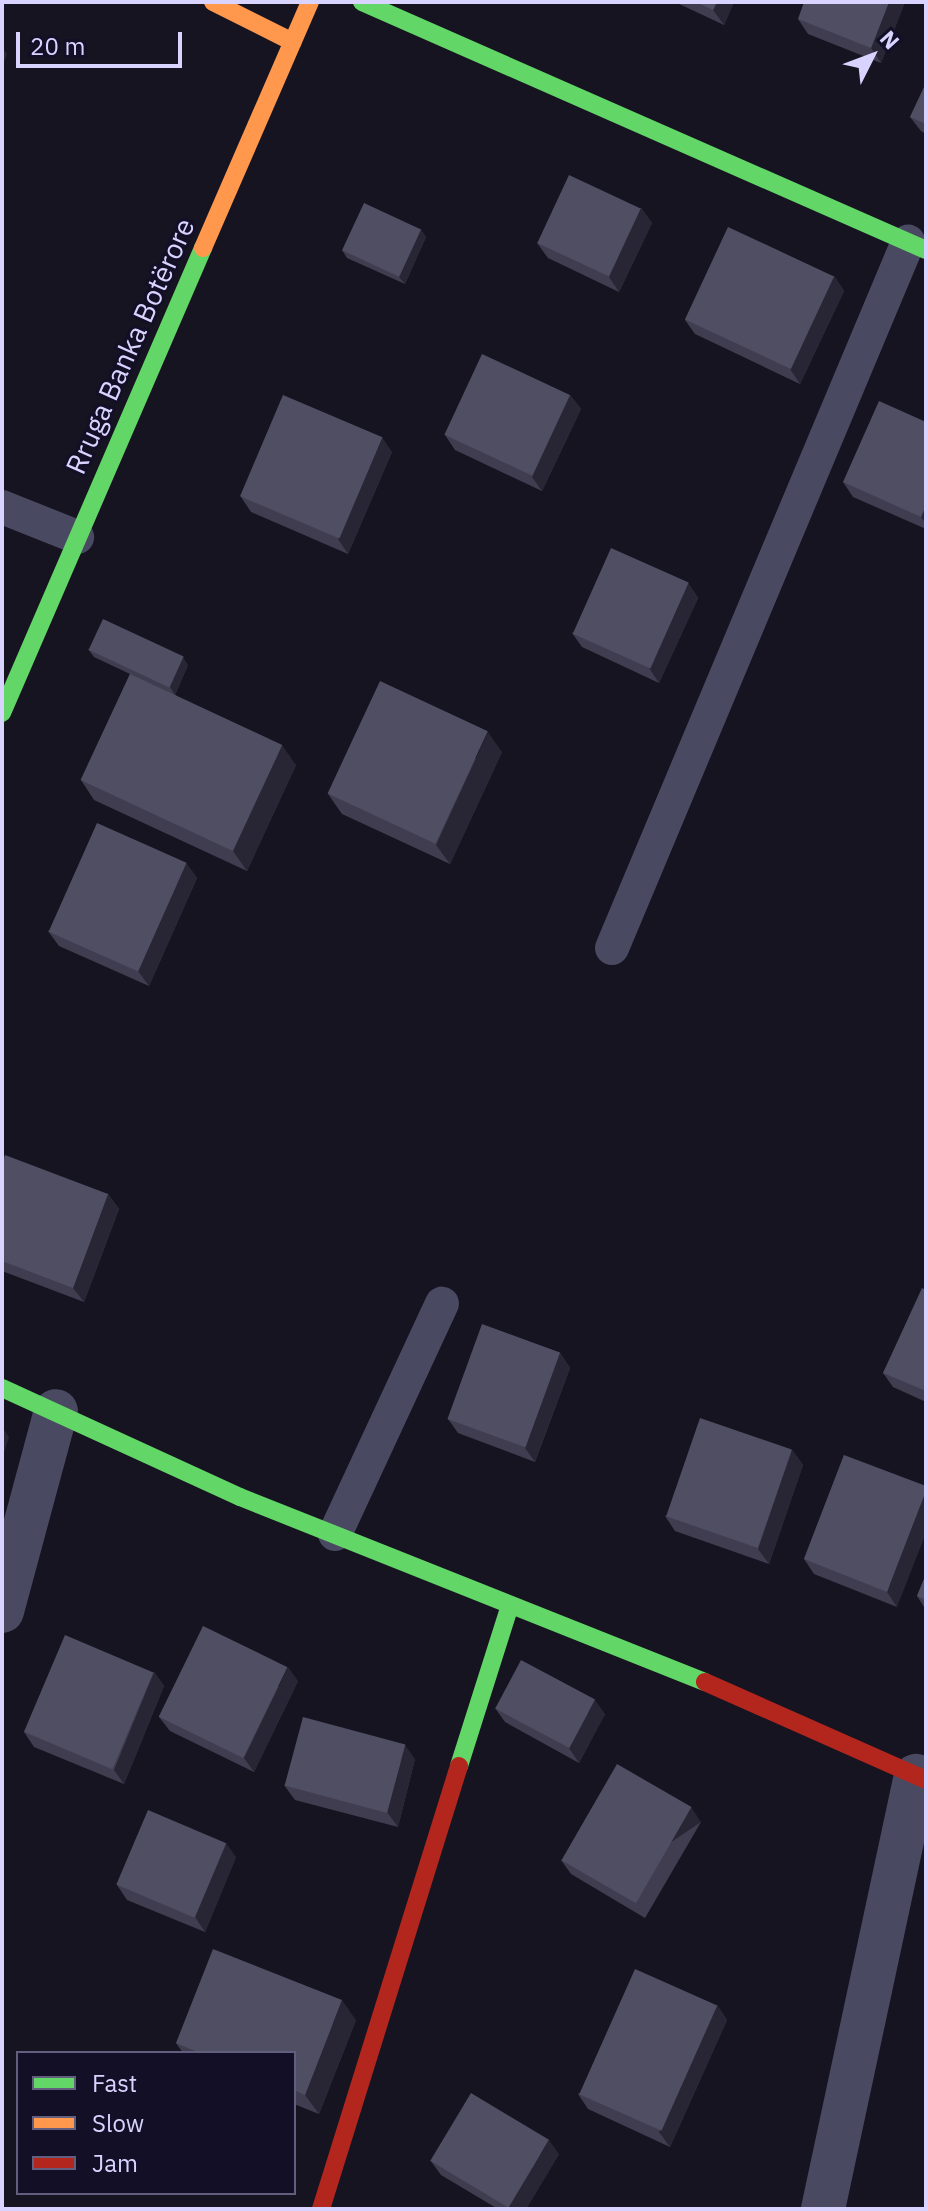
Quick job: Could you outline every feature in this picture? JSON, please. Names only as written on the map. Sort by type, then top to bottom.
[{"type":"street","points":[[213,2],[293,42]]},
{"type":"street","name":"Rruga Banka Botërore","points":[[2,713],[310,2]]},
{"type":"street","points":[[362,2],[917,246]]},
{"type":"street","points":[[2,1388],[335,1534],[818,1727],[921,1778],[823,2209]]},
{"type":"street","points":[[2,1611],[56,1411]]},
{"type":"street","points":[[321,2209],[510,1605]]},
{"type":"lane","points":[[612,948],[917,246]]},
{"type":"lane","points":[[2,507],[77,537]]},
{"type":"lane","points":[[335,1534],[442,1304]]},
{"type":"building","points":[[696,2],[717,2],[713,10]]},
{"type":"building","points":[[804,2],[889,2],[871,48],[798,19]]},
{"type":"building","points":[[926,83],[926,124],[910,117]]},
{"type":"building","points":[[569,175],[641,208],[609,276],[537,243]]},
{"type":"building","points":[[364,203],[421,230],[399,277],[342,250]]},
{"type":"building","points":[[728,227],[834,276],[791,369],[685,319]]},
{"type":"building","points":[[482,354],[570,395],[532,476],[444,435]]},
{"type":"building","points":[[283,395],[382,437],[339,538],[240,496]]},
{"type":"building","points":[[879,401],[926,422],[926,505],[921,517],[843,482]]},
{"type":"building","points":[[611,548],[689,583],[650,668],[573,634]]},
{"type":"building","points":[[103,619],[184,657],[169,687],[89,650]]},
{"type":"building","points":[[130,674],[282,745],[233,851],[81,780]]},
{"type":"building","points":[[380,681],[488,731],[435,844],[328,793]]},
{"type":"building","points":[[97,823],[187,863],[138,972],[49,932]]},
{"type":"building","points":[[5,1155],[108,1194],[73,1288],[2,1261],[2,1163]]},
{"type":"building","points":[[922,1288],[926,1290],[926,1391],[883,1373]]},
{"type":"building","points":[[482,1324],[560,1352],[525,1447],[447,1419]]},
{"type":"building","points":[[700,1418],[792,1450],[758,1548],[666,1516]]},
{"type":"building","points":[[844,1455],[926,1486],[887,1592],[804,1559]]},
{"type":"building","points":[[926,1574],[926,1600],[917,1596]]},
{"type":"building","points":[[203,1626],[287,1667],[243,1758],[159,1717]]},
{"type":"building","points":[[65,1635],[153,1673],[112,1769],[24,1732]]},
{"type":"building","points":[[521,1660],[595,1699],[569,1748],[495,1709]]},
{"type":"building","points":[[303,1717],[405,1744],[387,1813],[285,1786]]},
{"type":"building","points":[[617,1764],[691,1807],[636,1903],[562,1860]]},
{"type":"building","points":[[148,1810],[226,1843],[195,1918],[116,1885]]},
{"type":"building","points":[[213,1949],[342,2000],[305,2095],[296,2091],[296,2051],[195,2051],[176,2043]]},
{"type":"building","points":[[635,1969],[717,2006],[661,2131],[579,2094]]},
{"type":"building","points":[[471,2093],[549,2140],[508,2208],[430,2161]]},
{"type":"traffic: fast","points":[[362,2],[926,250]]},
{"type":"traffic: fast","points":[[2,713],[203,248]]},
{"type":"traffic: fast","points":[[2,1388],[240,1497],[705,1682]]},
{"type":"traffic: fast","points":[[459,1766],[510,1605]]},
{"type":"traffic: slow","points":[[213,2],[293,42]]},
{"type":"traffic: slow","points":[[203,248],[310,2]]},
{"type":"traffic: jam","points":[[705,1682],[926,1780]]},
{"type":"traffic: jam","points":[[321,2209],[459,1766]]}]
